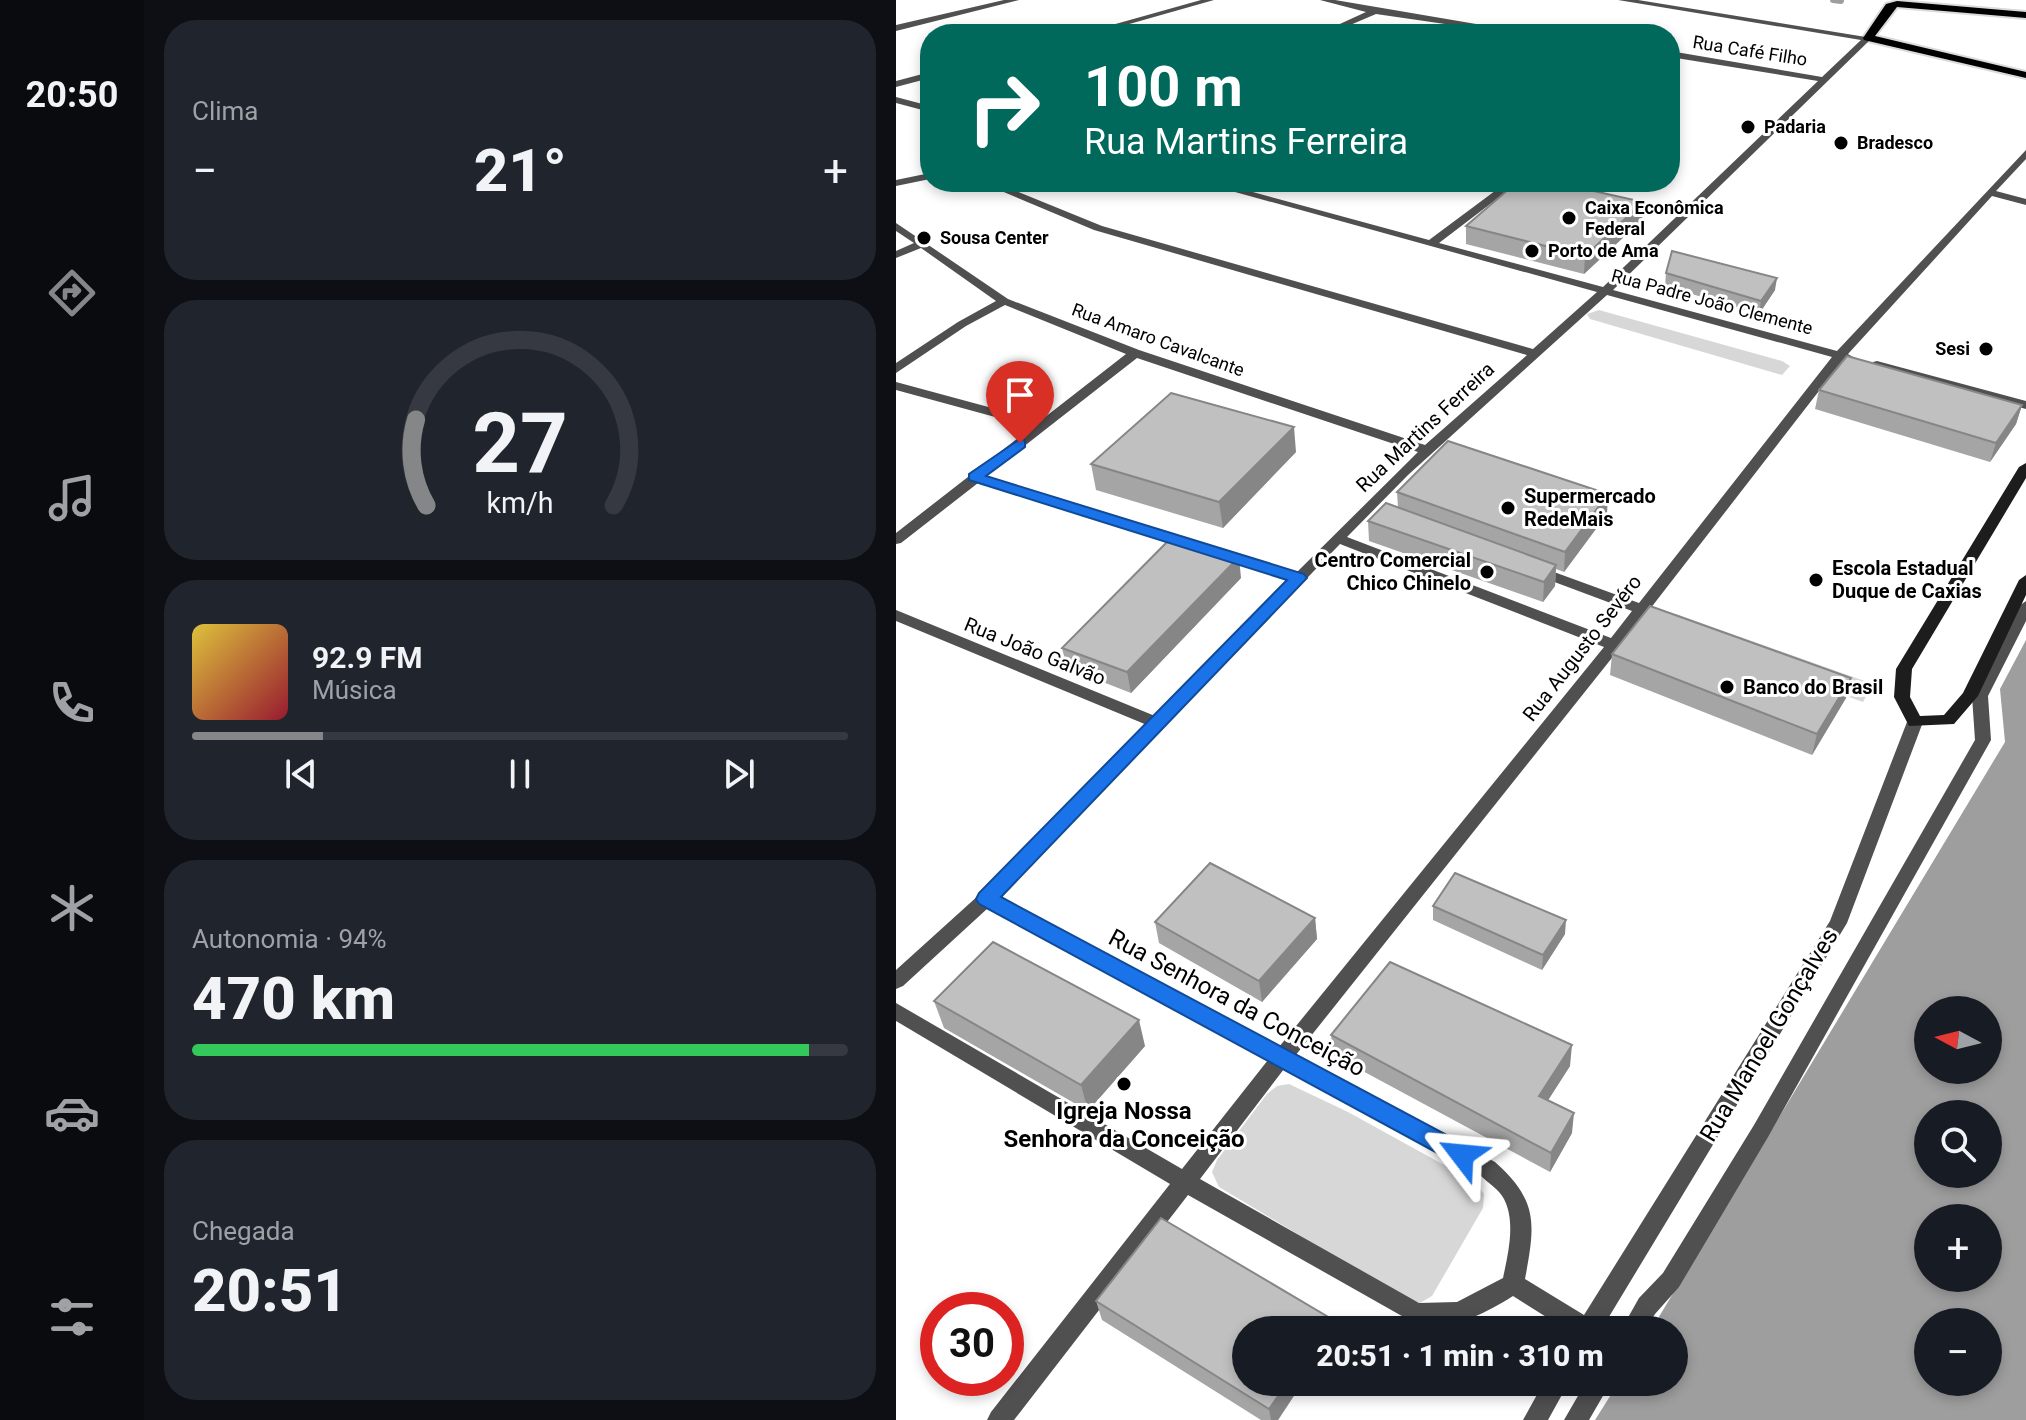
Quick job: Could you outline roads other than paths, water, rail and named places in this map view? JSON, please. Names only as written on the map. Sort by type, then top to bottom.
[{"type":"main road","name":"Rua Martins Ferreira","points":[[1871,33],[1890,6],[1897,4],[2026,15]]},
{"type":"main road","points":[[1871,33],[2026,63]]},
{"type":"main road","points":[[1871,33],[2026,75]]},
{"type":"street","points":[[896,28],[1015,0]]},
{"type":"street","points":[[1121,24],[1210,0]]},
{"type":"street","points":[[1324,0],[1463,24]]},
{"type":"street","points":[[1622,0],[1871,33]]},
{"type":"street","points":[[1687,0],[1871,33]]},
{"type":"street","points":[[1345,24],[1375,11]]},
{"type":"street","name":"Rua Martins Ferreira","points":[[896,981],[986,899],[1337,538],[1373,511],[1426,450],[1603,293],[1871,33]]},
{"type":"street","name":"Rua Café Filho","points":[[1681,56],[1825,80]]},
{"type":"street","points":[[896,84],[920,78]]},
{"type":"street","points":[[896,100],[920,106]]},
{"type":"street","name":"Rua Augusto Sevéro","points":[[999,1420],[1283,1056],[1641,609],[1847,357],[2026,153]]},
{"type":"street","points":[[896,183],[920,178]]},
{"type":"street","points":[[1010,192],[1098,228],[1534,353]]},
{"type":"street","name":"Rua Padre João Clemente","points":[[1240,192],[1847,357]]},
{"type":"street","points":[[1430,244],[1500,192]]},
{"type":"street","points":[[1991,193],[2026,202]]},
{"type":"street","name":"Rua Amaro Cavalcante","points":[[896,226],[919,245],[1004,301],[1135,353],[1426,450]]},
{"type":"street","points":[[896,255],[919,245]]},
{"type":"street","points":[[896,369],[962,324],[1004,301]]},
{"type":"street","points":[[896,540],[1135,353]]},
{"type":"street","points":[[1869,362],[2026,405]]},
{"type":"street","points":[[896,386],[1043,426]]},
{"type":"street","points":[[2026,467],[1904,669],[1902,697],[1915,722],[1948,720],[1970,696],[2026,580]]},
{"type":"street","points":[[974,477],[1298,578]]},
{"type":"street","points":[[1337,538],[1614,645]]},
{"type":"street","points":[[1525,567],[1641,609]]},
{"type":"street","points":[[1641,1316],[1671,1280],[1761,1131],[1983,740],[1980,696],[2026,606]]},
{"type":"street","name":"Rua João Galvão","points":[[896,615],[1158,723]]},
{"type":"street","name":"Rua Manoel Gonçalves","points":[[1597,1316],[1838,923],[1915,722]]},
{"type":"street","name":"Rua Senhora da Conceição","points":[[986,899],[1283,1056],[1488,1169],[1512,1191],[1519,1215],[1519,1245],[1513,1284]]},
{"type":"street","points":[[896,1011],[1185,1182],[1416,1313],[1438,1317],[1465,1313],[1513,1284],[1565,1316]]},
{"type":"street","points":[[1535,1420],[1549,1396]]},
{"type":"street","points":[[1576,1420],[1591,1396]]},
{"type":"waterway","points":[[1833,0],[1841,1]]},
{"type":"place","name":"Padaria","points":[[1748,127]]},
{"type":"place","name":"Bradesco","points":[[1841,143]]},
{"type":"place","name":"Caixa Econômica Federal","points":[[1569,218]]},
{"type":"place","name":"Sousa Center","points":[[924,238]]},
{"type":"place","name":"Porto de Ama","points":[[1532,251]]},
{"type":"place","name":"Sesi","points":[[1986,349]]},
{"type":"place","name":"Supermercado RedeMais","points":[[1508,508]]},
{"type":"place","name":"Centro Comercial Chico Chinelo","points":[[1487,572]]},
{"type":"place","name":"Escola Estadual Duque de Caxias","points":[[1816,580]]},
{"type":"place","name":"Banco do Brasil","points":[[1727,687]]},
{"type":"place","name":"Igreja Nossa Senhora da Conceição","points":[[1124,1084]]}]
